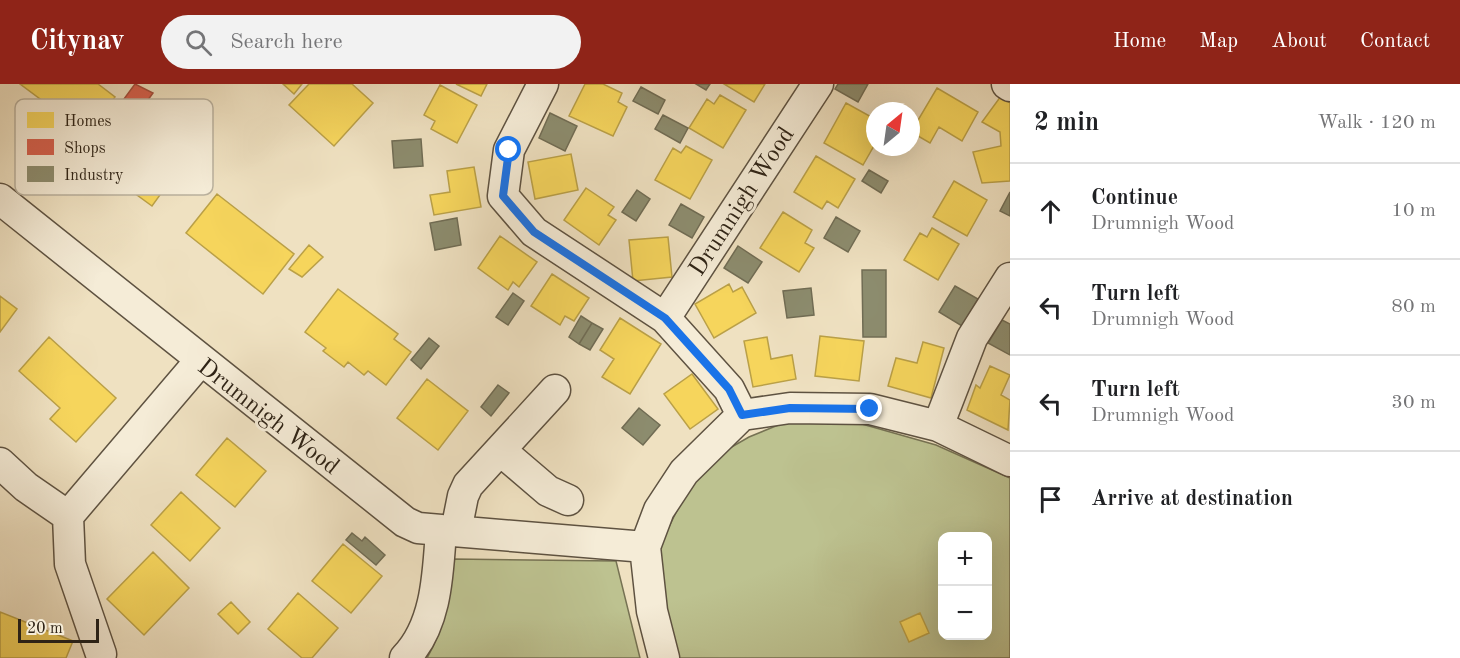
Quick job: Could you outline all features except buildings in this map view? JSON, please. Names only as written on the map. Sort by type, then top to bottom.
[{"type":"street","points":[[543,84],[509,150],[503,196],[534,232],[665,318],[729,389],[742,415]]},
{"type":"street","name":"Drumnigh Wood","points":[[665,318],[818,84]]},
{"type":"street","name":"Drumnigh Wood","points":[[0,199],[200,361],[405,522],[418,528],[645,547]]},
{"type":"street","points":[[938,426],[972,338],[1010,278]]},
{"type":"street","points":[[101,654],[70,564],[68,516],[200,361]]},
{"type":"street","points":[[405,658],[432,610],[449,531],[468,486],[555,390]]},
{"type":"street","points":[[664,658],[652,610],[645,547],[659,510],[684,472],[711,442],[742,415],[790,408],[870,409],[938,426],[1010,461]]},
{"type":"street","points":[[501,450],[548,491],[568,500]]},
{"type":"street","points":[[0,463],[26,488],[68,516]]},
{"type":"green space","points":[[823,418],[862,424],[936,445],[1010,478],[1010,658],[676,658],[662,607],[657,551],[690,484],[709,460],[749,437],[788,421]]},
{"type":"green space","points":[[453,559],[616,561],[640,658],[427,658],[446,610]]},
{"type":"route","points":[[509,150],[503,196],[534,232],[665,318],[729,389],[742,415],[790,408],[870,409]]}]
